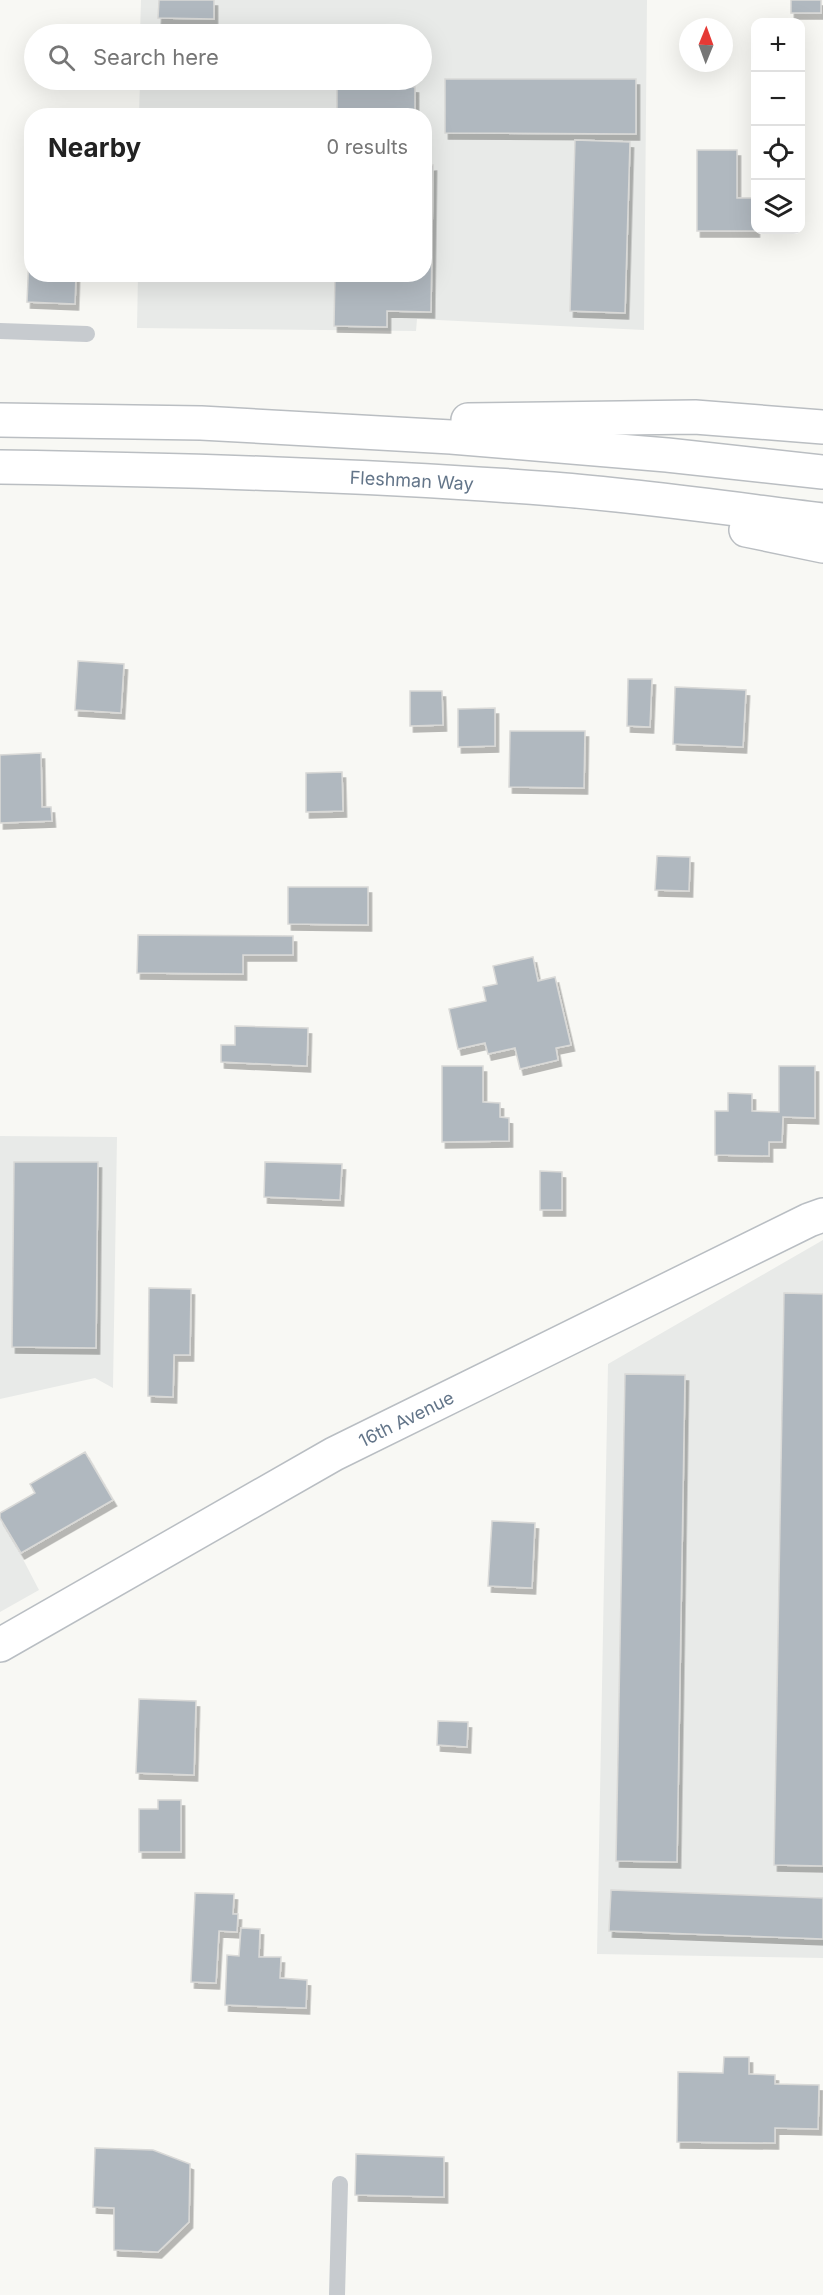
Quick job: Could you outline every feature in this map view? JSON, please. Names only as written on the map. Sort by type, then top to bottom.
[{"type":"main road","points":[[0,420],[201,423],[695,417],[823,427]]},
{"type":"main road","points":[[201,423],[452,437],[823,472]]},
{"type":"main road","name":"Fleshman Way","points":[[0,466],[289,474],[554,489],[823,520]]},
{"type":"main road","points":[[554,489],[823,546]]},
{"type":"main road","name":"16th Avenue","points":[[0,1645],[334,1454],[823,1215]]},
{"type":"lane","points":[[0,331],[87,334]]},
{"type":"lane","points":[[338,2295],[340,2184]]},
{"type":"shaded area","points":[[141,0],[647,0],[644,330],[417,319],[416,331],[137,328],[138,282],[432,282],[432,108],[139,108],[140,90],[432,90],[432,24],[140,24]]},
{"type":"shaded area","points":[[0,1136],[117,1137],[113,1388],[95,1378],[0,1399]]},
{"type":"shaded area","points":[[823,1240],[823,1958],[597,1954],[608,1364]]},
{"type":"shaded area","points":[[0,1515],[39,1590],[0,1612]]},
{"type":"building","points":[[159,0],[214,0],[214,19],[158,18]]},
{"type":"building","points":[[791,0],[821,0],[821,13],[791,13]]},
{"type":"building","points":[[445,79],[636,79],[636,134],[445,133]]},
{"type":"building","points":[[337,90],[415,90],[415,108],[337,108]]},
{"type":"building","points":[[575,140],[630,142],[625,313],[570,311]]},
{"type":"building","points":[[697,150],[737,150],[737,198],[751,198],[751,231],[697,231]]},
{"type":"building","points":[[432,165],[433,165],[432,238]]},
{"type":"building","points":[[28,282],[76,282],[75,304],[27,302]]},
{"type":"building","points":[[335,282],[431,282],[431,312],[387,311],[387,327],[334,326]]},
{"type":"building","points":[[78,661],[124,664],[121,713],[75,710]]},
{"type":"building","points":[[628,679],[652,679],[650,727],[627,726]]},
{"type":"building","points":[[675,687],[746,690],[743,747],[673,744]]},
{"type":"building","points":[[410,691],[442,691],[443,725],[410,726]]},
{"type":"building","points":[[495,708],[495,746],[458,747],[458,709]]},
{"type":"building","points":[[510,731],[585,731],[584,788],[509,787]]},
{"type":"building","points":[[41,753],[42,807],[51,807],[52,821],[0,823],[0,755]]},
{"type":"building","points":[[342,772],[343,811],[306,812],[306,773]]},
{"type":"building","points":[[657,856],[690,857],[689,891],[655,890]]},
{"type":"building","points":[[288,887],[368,887],[368,925],[288,924]]},
{"type":"building","points":[[138,935],[293,936],[293,955],[243,955],[243,974],[137,973]]},
{"type":"building","points":[[533,957],[538,981],[555,977],[571,1045],[556,1048],[558,1060],[520,1069],[515,1048],[488,1054],[485,1043],[458,1049],[449,1009],[486,1001],[483,987],[497,984],[493,966]]},
{"type":"building","points":[[235,1026],[308,1028],[307,1066],[221,1062],[221,1045],[235,1045]]},
{"type":"building","points":[[442,1066],[483,1066],[483,1102],[500,1103],[500,1117],[509,1118],[509,1141],[442,1142]]},
{"type":"building","points":[[779,1066],[815,1066],[815,1118],[783,1117],[782,1142],[769,1142],[769,1156],[715,1155],[715,1111],[728,1111],[728,1093],[752,1094],[752,1111],[779,1112]]},
{"type":"building","points":[[14,1162],[98,1162],[96,1348],[12,1347]]},
{"type":"building","points":[[265,1162],[342,1164],[340,1200],[264,1197]]},
{"type":"building","points":[[540,1171],[562,1172],[562,1210],[540,1210]]},
{"type":"building","points":[[149,1288],[191,1289],[190,1355],[174,1355],[173,1397],[148,1396]]},
{"type":"building","points":[[784,1293],[823,1294],[823,1866],[774,1865]]},
{"type":"building","points":[[625,1374],[685,1375],[677,1862],[616,1861]]},
{"type":"building","points":[[85,1452],[113,1500],[21,1553],[0,1518],[0,1513],[35,1493],[30,1484]]},
{"type":"building","points":[[492,1521],[535,1523],[532,1588],[488,1586]]},
{"type":"building","points":[[139,1699],[196,1701],[194,1775],[136,1773]]},
{"type":"building","points":[[438,1721],[468,1722],[467,1747],[437,1745]]},
{"type":"building","points":[[158,1800],[181,1800],[181,1852],[139,1852],[139,1809],[158,1809]]},
{"type":"building","points":[[611,1890],[823,1898],[823,1939],[609,1931]]},
{"type":"building","points":[[195,1893],[234,1894],[233,1914],[238,1914],[237,1932],[219,1931],[216,1983],[191,1982]]},
{"type":"building","points":[[241,1928],[260,1929],[259,1957],[281,1957],[280,1978],[307,1980],[306,2008],[225,2005],[227,1955],[239,1956]]},
{"type":"building","points":[[724,2057],[749,2057],[749,2074],[775,2075],[775,2084],[819,2085],[818,2129],[775,2128],[775,2143],[677,2142],[678,2072],[723,2073]]},
{"type":"building","points":[[95,2148],[153,2150],[190,2164],[189,2222],[158,2252],[114,2250],[114,2208],[93,2207]]},
{"type":"building","points":[[356,2154],[444,2157],[444,2197],[355,2195]]}]
